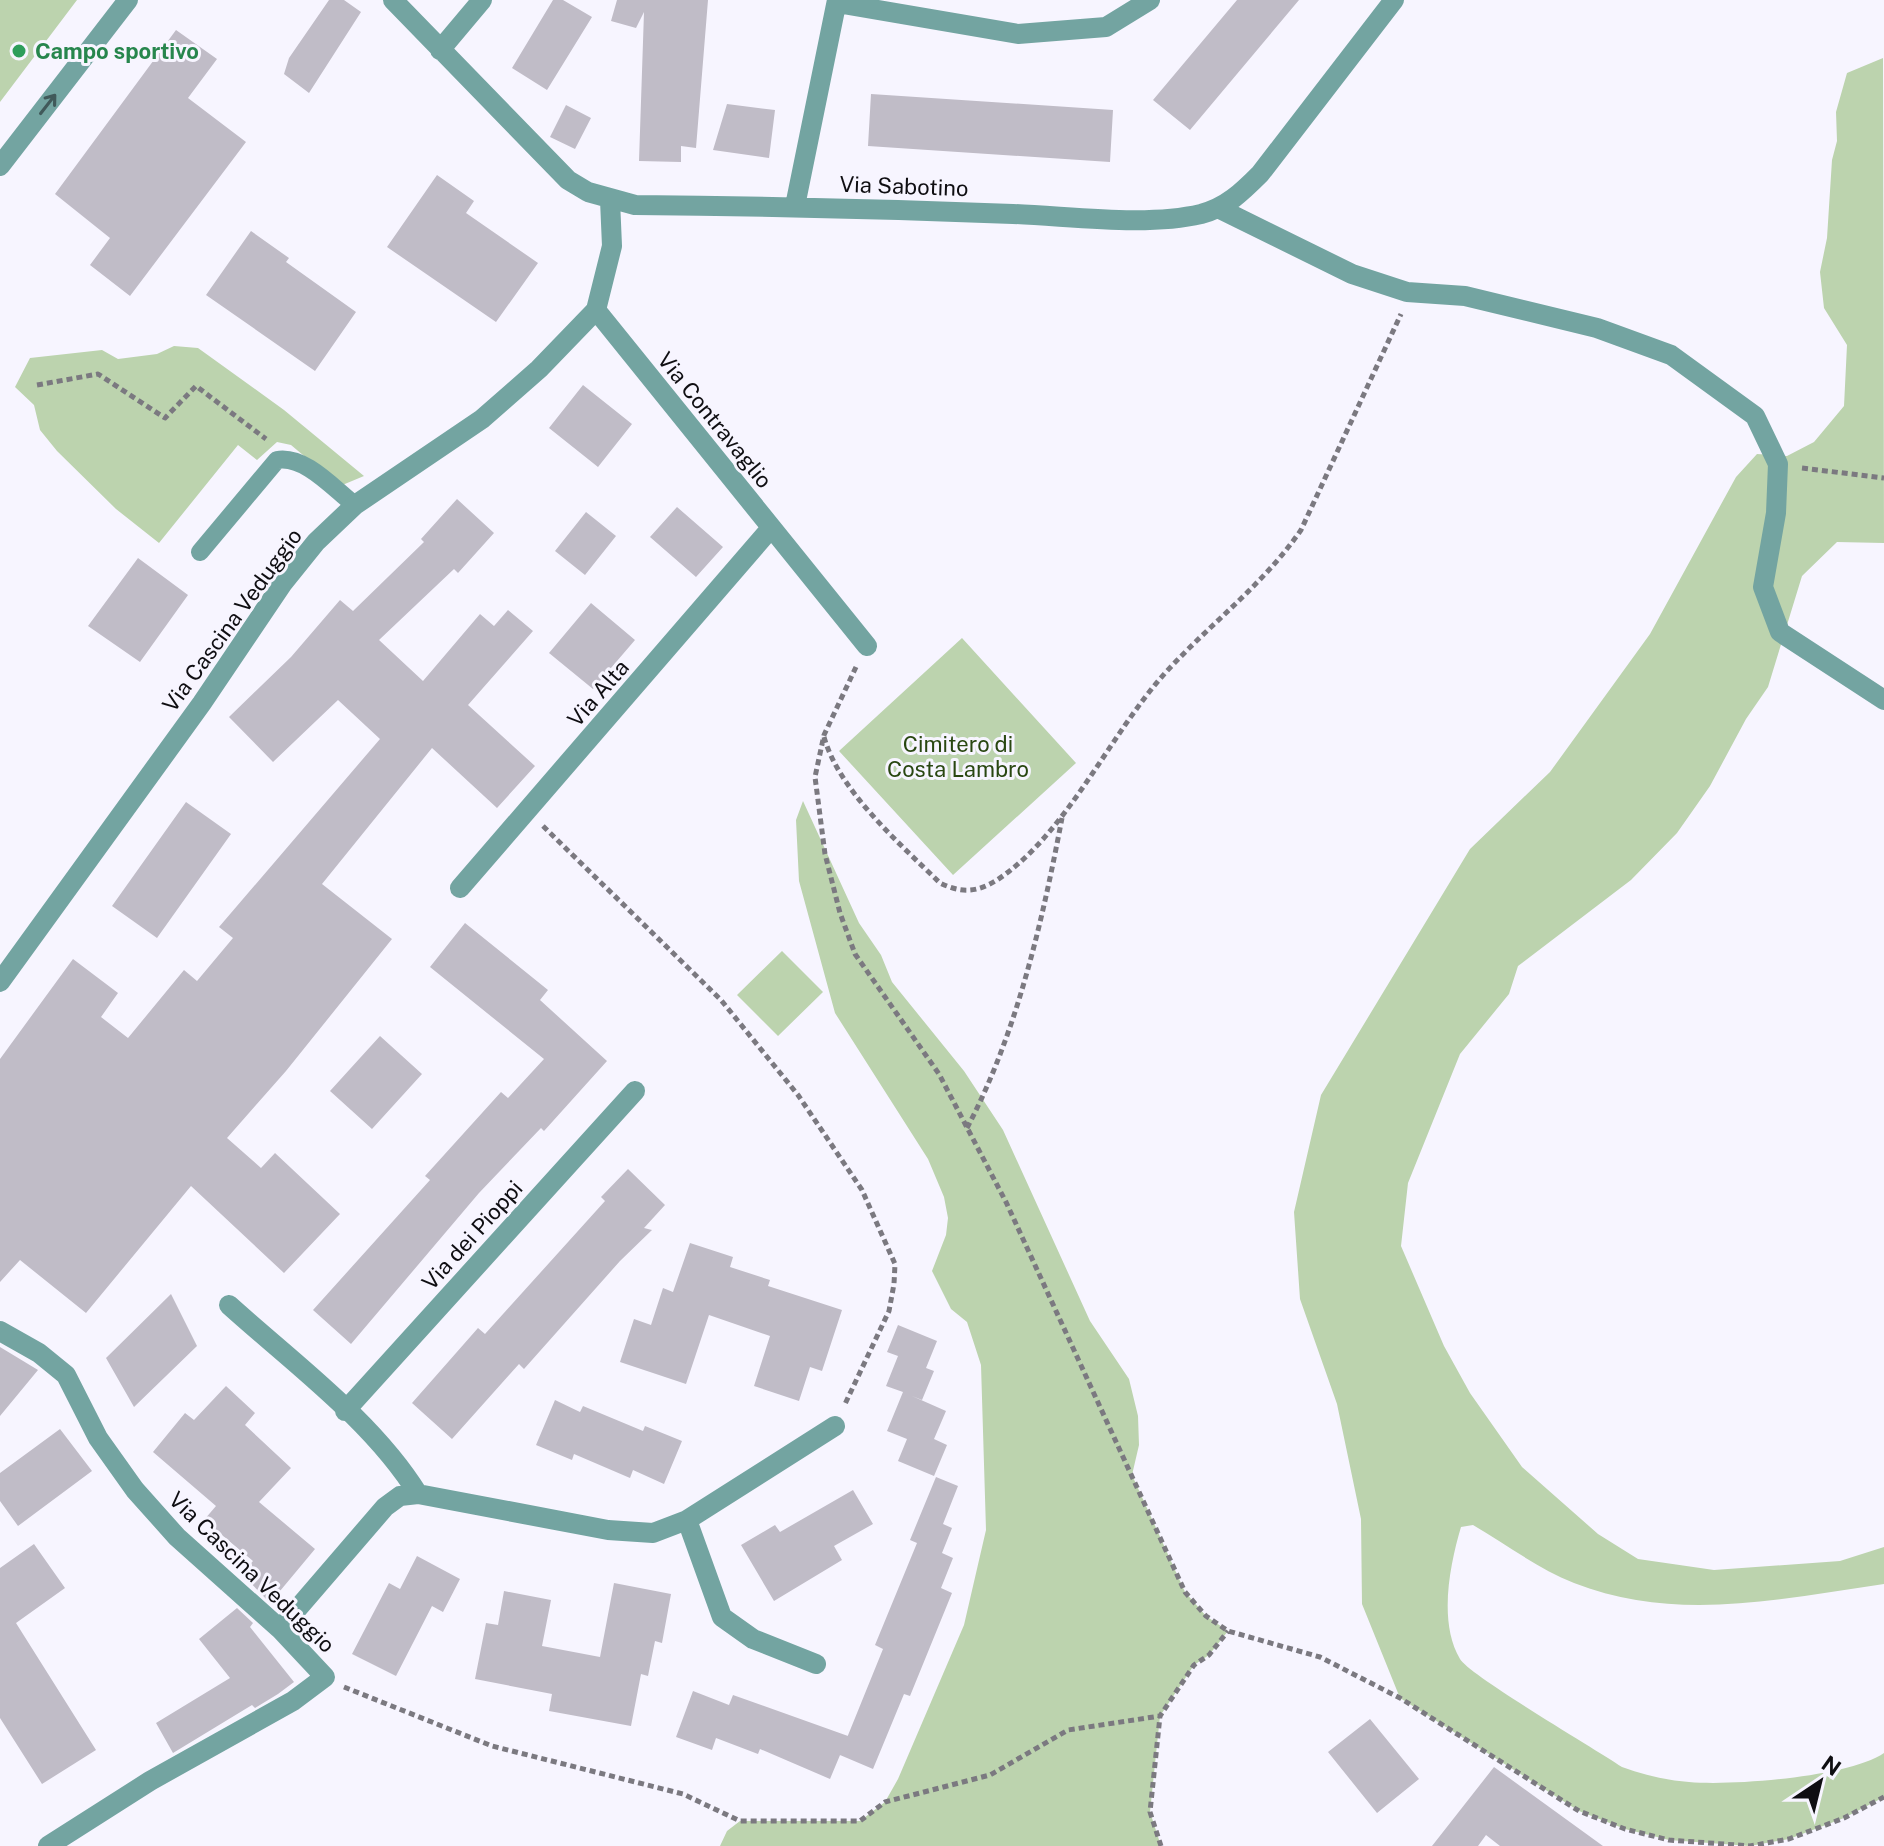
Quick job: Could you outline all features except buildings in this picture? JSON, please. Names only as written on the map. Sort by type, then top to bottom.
[{"type":"street","points":[[0,166],[128,0]]},
{"type":"street","name":"Via Sabotino","points":[[393,0],[568,180],[610,200],[635,205],[795,206],[1144,218],[1197,215],[1220,209]]},
{"type":"street","points":[[440,50],[482,0]]},
{"type":"street","points":[[795,206],[837,2],[1018,34],[1106,27],[1150,0]]},
{"type":"street","points":[[1394,0],[1260,174],[1220,209],[1352,274],[1399,289],[1465,296],[1597,328],[1671,355],[1755,416],[1778,464],[1776,513],[1763,587],[1780,632],[1884,700]]},
{"type":"street","points":[[596,310],[612,246],[610,200]]},
{"type":"street","name":"Via Cascina Veduggio","points":[[0,982],[202,703],[283,583],[316,542],[355,505],[482,419],[539,369],[596,310]]},
{"type":"street","name":"Via Contravaglio","points":[[596,310],[867,646]]},
{"type":"street","name":"Via Alta","points":[[460,888],[771,528]]},
{"type":"street","name":"Via dei Pioppi","points":[[345,1411],[635,1091]]},
{"type":"street","points":[[229,1305],[345,1411],[401,1467],[418,1494]]},
{"type":"street","name":"Via Cascina Veduggio","points":[[0,1331],[39,1353],[66,1375],[98,1438],[135,1490],[241,1598],[280,1629],[325,1677],[293,1701],[150,1781],[48,1846]]},
{"type":"street","points":[[280,1629],[385,1507],[400,1496],[418,1494],[608,1530],[653,1533],[687,1520],[835,1426]]},
{"type":"street","points":[[687,1520],[722,1617],[753,1639],[816,1664]]},
{"type":"lane","points":[[200,552],[277,460],[288,458],[301,464],[355,505]]},
{"type":"path","points":[[824,735],[830,758],[847,784],[940,883],[959,892],[978,889],[997,880],[1020,862],[1063,814],[1096,764],[1165,673],[1253,589],[1301,530],[1401,317],[1399,289]]},
{"type":"path","points":[[37,385],[98,374],[165,418],[196,386],[267,440],[272,436]]},
{"type":"path","points":[[1778,464],[1884,478]]},
{"type":"path","points":[[867,646],[824,735],[815,777],[825,854],[840,913],[855,954],[939,1074],[1006,1202],[1185,1592],[1206,1616],[1228,1631],[1320,1657],[1400,1698],[1579,1811],[1625,1829],[1669,1840],[1750,1846],[1789,1839],[1844,1818],[1884,1797]]},
{"type":"path","points":[[527,811],[721,1000],[798,1095],[862,1190],[883,1231],[895,1264],[889,1311],[835,1426]]},
{"type":"path","points":[[967,1128],[986,1092],[1022,992],[1063,814]]},
{"type":"path","points":[[1161,1846],[1150,1812],[1160,1716],[1194,1665],[1209,1655],[1228,1631]]},
{"type":"path","points":[[325,1677],[406,1714],[492,1746],[683,1794],[740,1821],[860,1821],[885,1802],[990,1775],[1068,1730],[1160,1716]]},
{"type":"green space","name":"Campo sportivo","points":[[0,0],[77,0],[0,102]]},
{"type":"green space","points":[[1883,58],[1884,543],[1837,542],[1802,576],[1768,687],[1746,719],[1710,786],[1677,833],[1631,880],[1518,966],[1509,994],[1460,1054],[1408,1183],[1401,1246],[1444,1346],[1470,1393],[1522,1467],[1598,1534],[1638,1559],[1714,1570],[1840,1561],[1884,1547],[1884,1584],[1767,1601],[1689,1605],[1612,1595],[1574,1583],[1535,1564],[1473,1525],[1461,1527],[1448,1593],[1449,1628],[1460,1659],[1509,1696],[1622,1767],[1672,1780],[1733,1783],[1818,1774],[1867,1761],[1884,1753],[1884,1797],[1844,1818],[1789,1839],[1750,1846],[1669,1840],[1625,1829],[1579,1811],[1400,1698],[1362,1604],[1361,1519],[1337,1404],[1300,1299],[1294,1212],[1321,1095],[1470,849],[1550,772],[1650,634],[1736,477],[1757,454],[1787,456],[1814,442],[1844,406],[1847,345],[1824,308],[1820,272],[1827,238],[1832,160],[1837,141],[1836,112],[1847,73]]},
{"type":"green space","points":[[174,346],[198,348],[284,410],[364,476],[340,486],[291,445],[277,442],[257,460],[238,445],[159,543],[116,509],[57,451],[40,430],[34,405],[15,387],[30,358],[102,350],[118,359],[157,354]]},
{"type":"green space","name":"Cimitero di Costa Lambro","points":[[962,638],[1076,763],[953,875],[839,751]]},
{"type":"green space","points":[[803,801],[859,923],[881,955],[892,982],[964,1071],[1003,1130],[1090,1321],[1129,1379],[1138,1416],[1139,1445],[1132,1475],[1185,1592],[1206,1616],[1228,1631],[1209,1655],[1194,1665],[1160,1716],[1150,1812],[1161,1846],[720,1846],[727,1831],[740,1821],[860,1821],[885,1802],[898,1779],[964,1625],[986,1530],[981,1365],[967,1322],[951,1309],[932,1271],[946,1235],[948,1218],[944,1197],[928,1159],[835,1013],[799,881],[796,820]]},
{"type":"green space","points":[[782,951],[823,992],[778,1036],[737,995]]},
{"type":"place","name":"Campo sportivo","points":[[19,51]]}]
